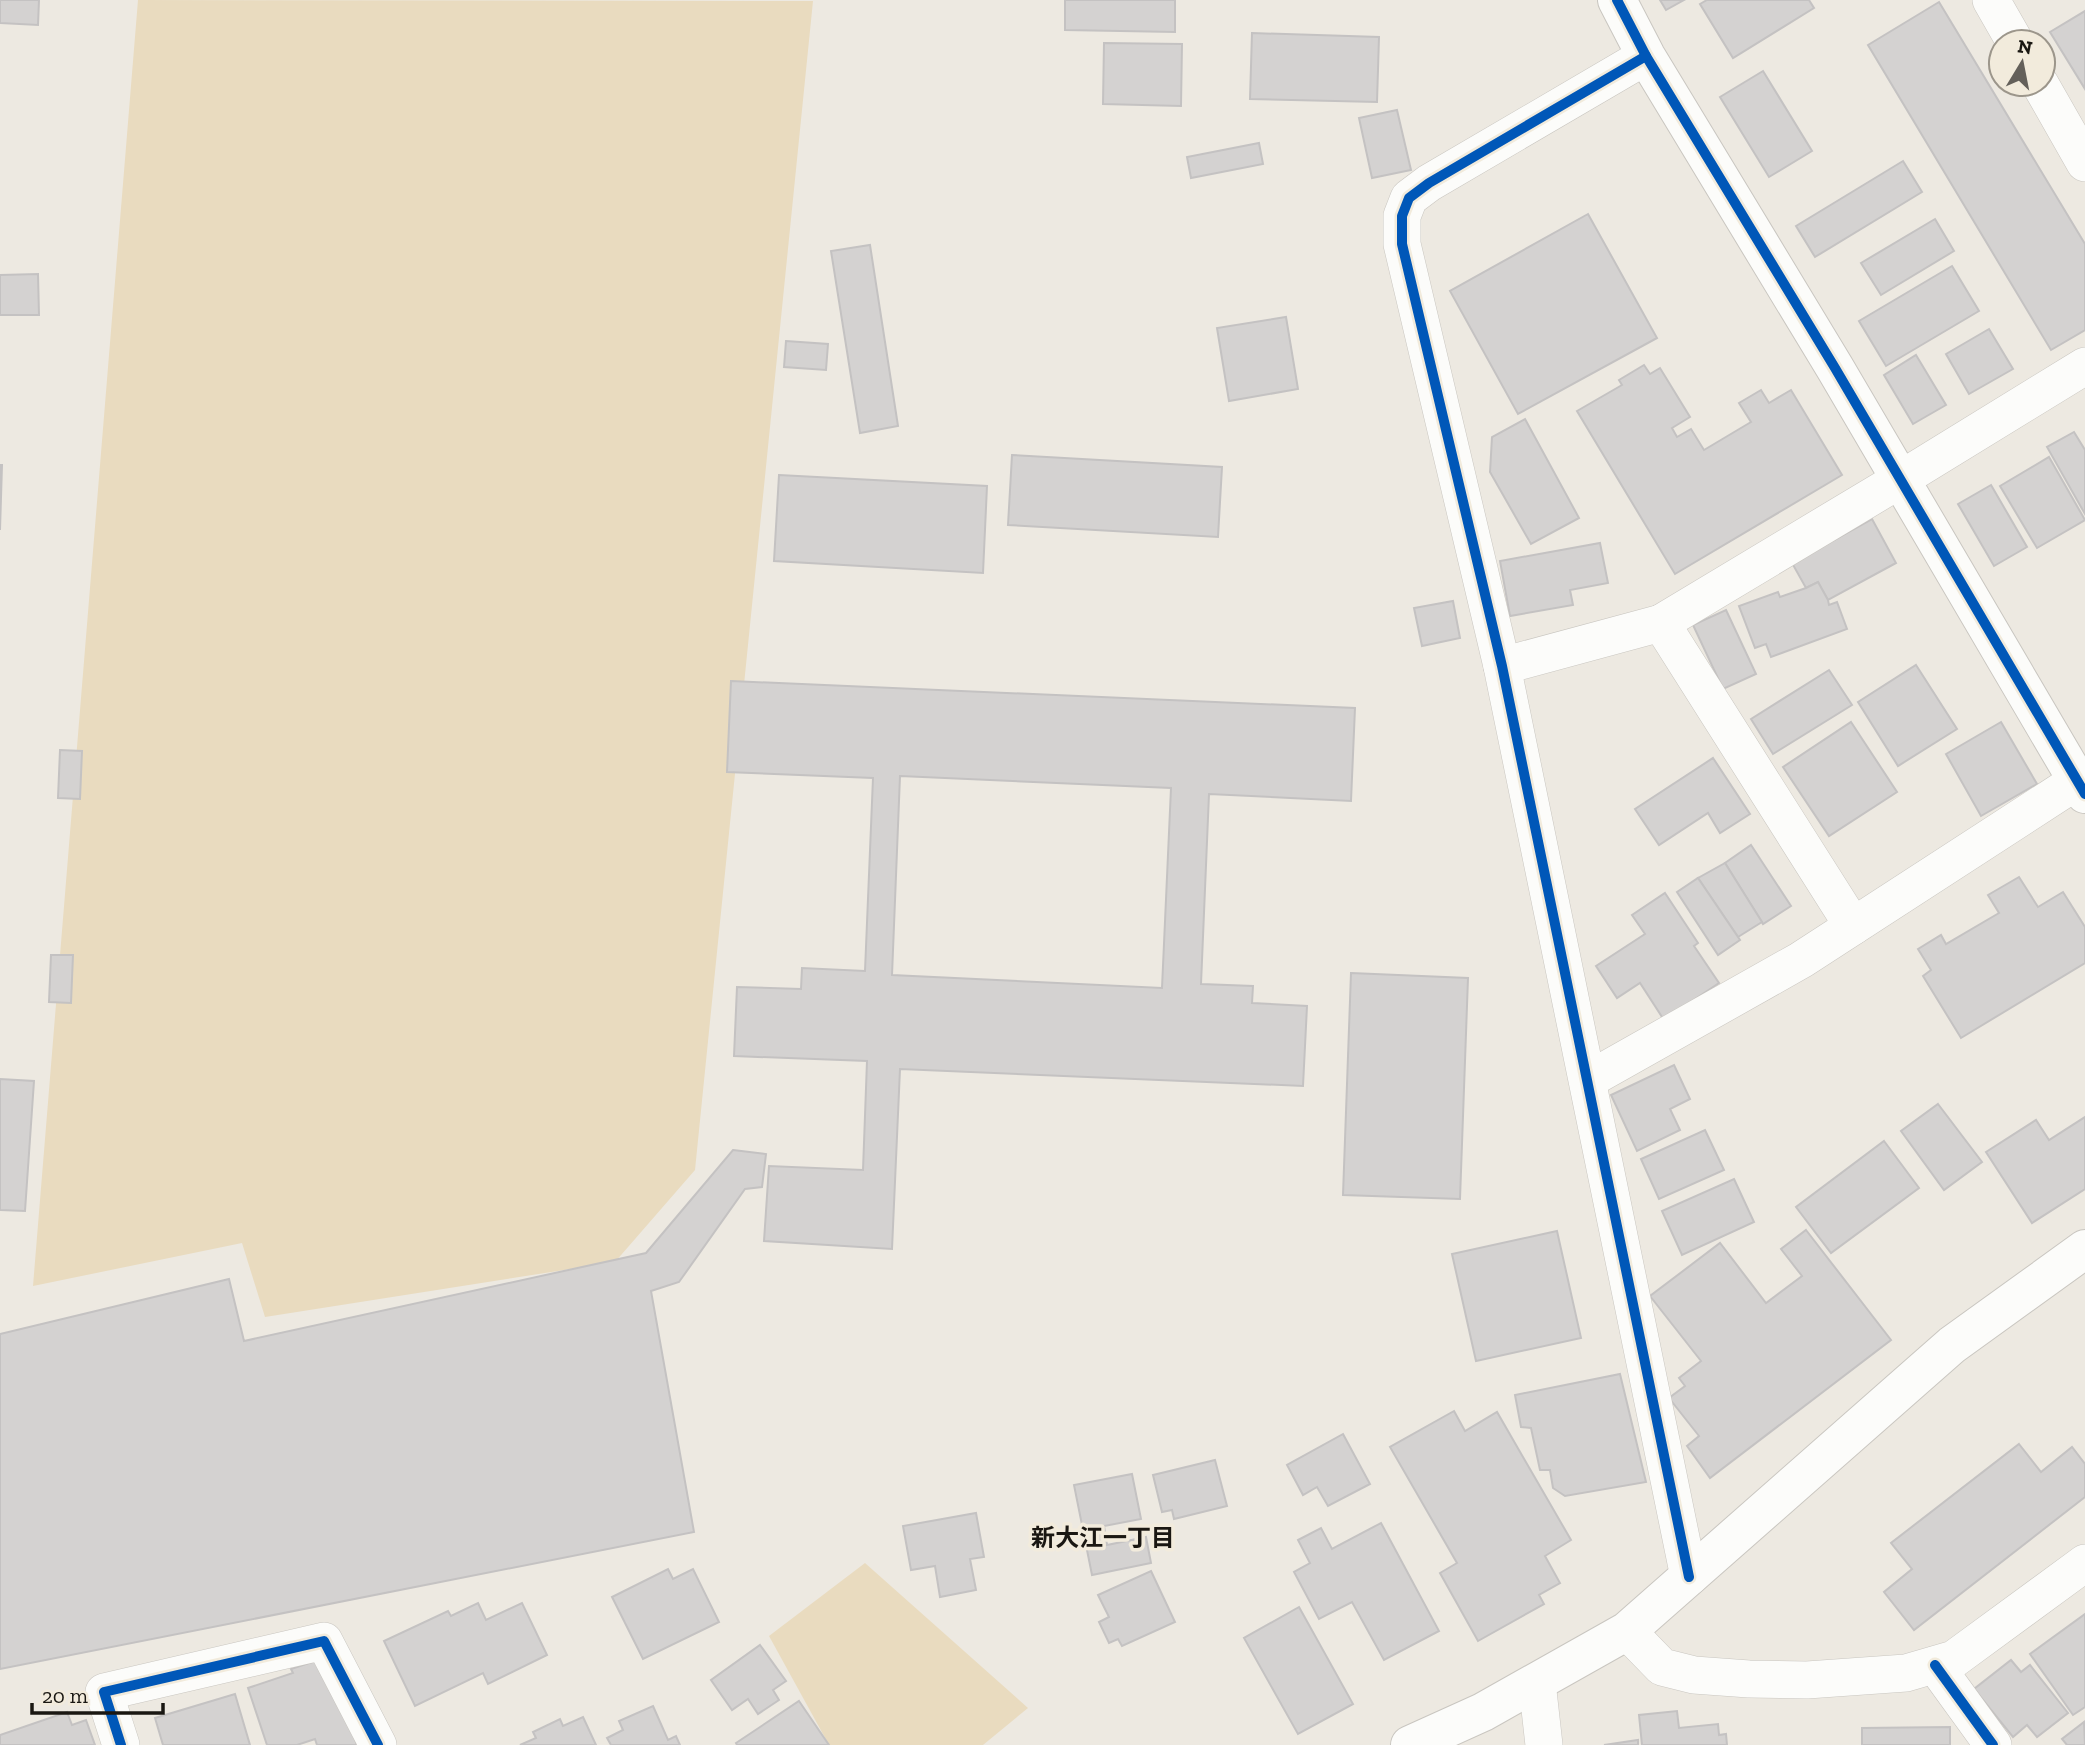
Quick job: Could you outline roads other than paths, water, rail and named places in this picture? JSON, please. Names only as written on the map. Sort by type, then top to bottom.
[{"type":"street","points":[[1588,1080],[1801,960],[2081,788],[1902,479],[1646,56],[1617,0]]},
{"type":"street","points":[[1991,0],[2007,28]]},
{"type":"street","points":[[1646,56],[1429,183],[1409,198],[1402,215],[1402,244],[1503,666],[1689,1577]]},
{"type":"street","points":[[2047,98],[2085,163]]},
{"type":"street","points":[[1503,666],[1661,623],[2085,366]]},
{"type":"street","points":[[1661,623],[1853,926]]},
{"type":"street","points":[[1410,1745],[1483,1712],[1627,1631],[1952,1345],[2085,1250]]},
{"type":"street","points":[[1627,1631],[1662,1667],[1694,1675],[1807,1680],[1906,1673],[1954,1659],[2085,1563]]},
{"type":"street","points":[[121,1745],[104,1692],[324,1641],[378,1745]]},
{"type":"street","points":[[1935,1665],[1993,1745]]},
{"type":"street","points":[[1537,1682],[1544,1745]]},
{"type":"district","name":"新大江一丁目","points":[[1103,1538]]}]
